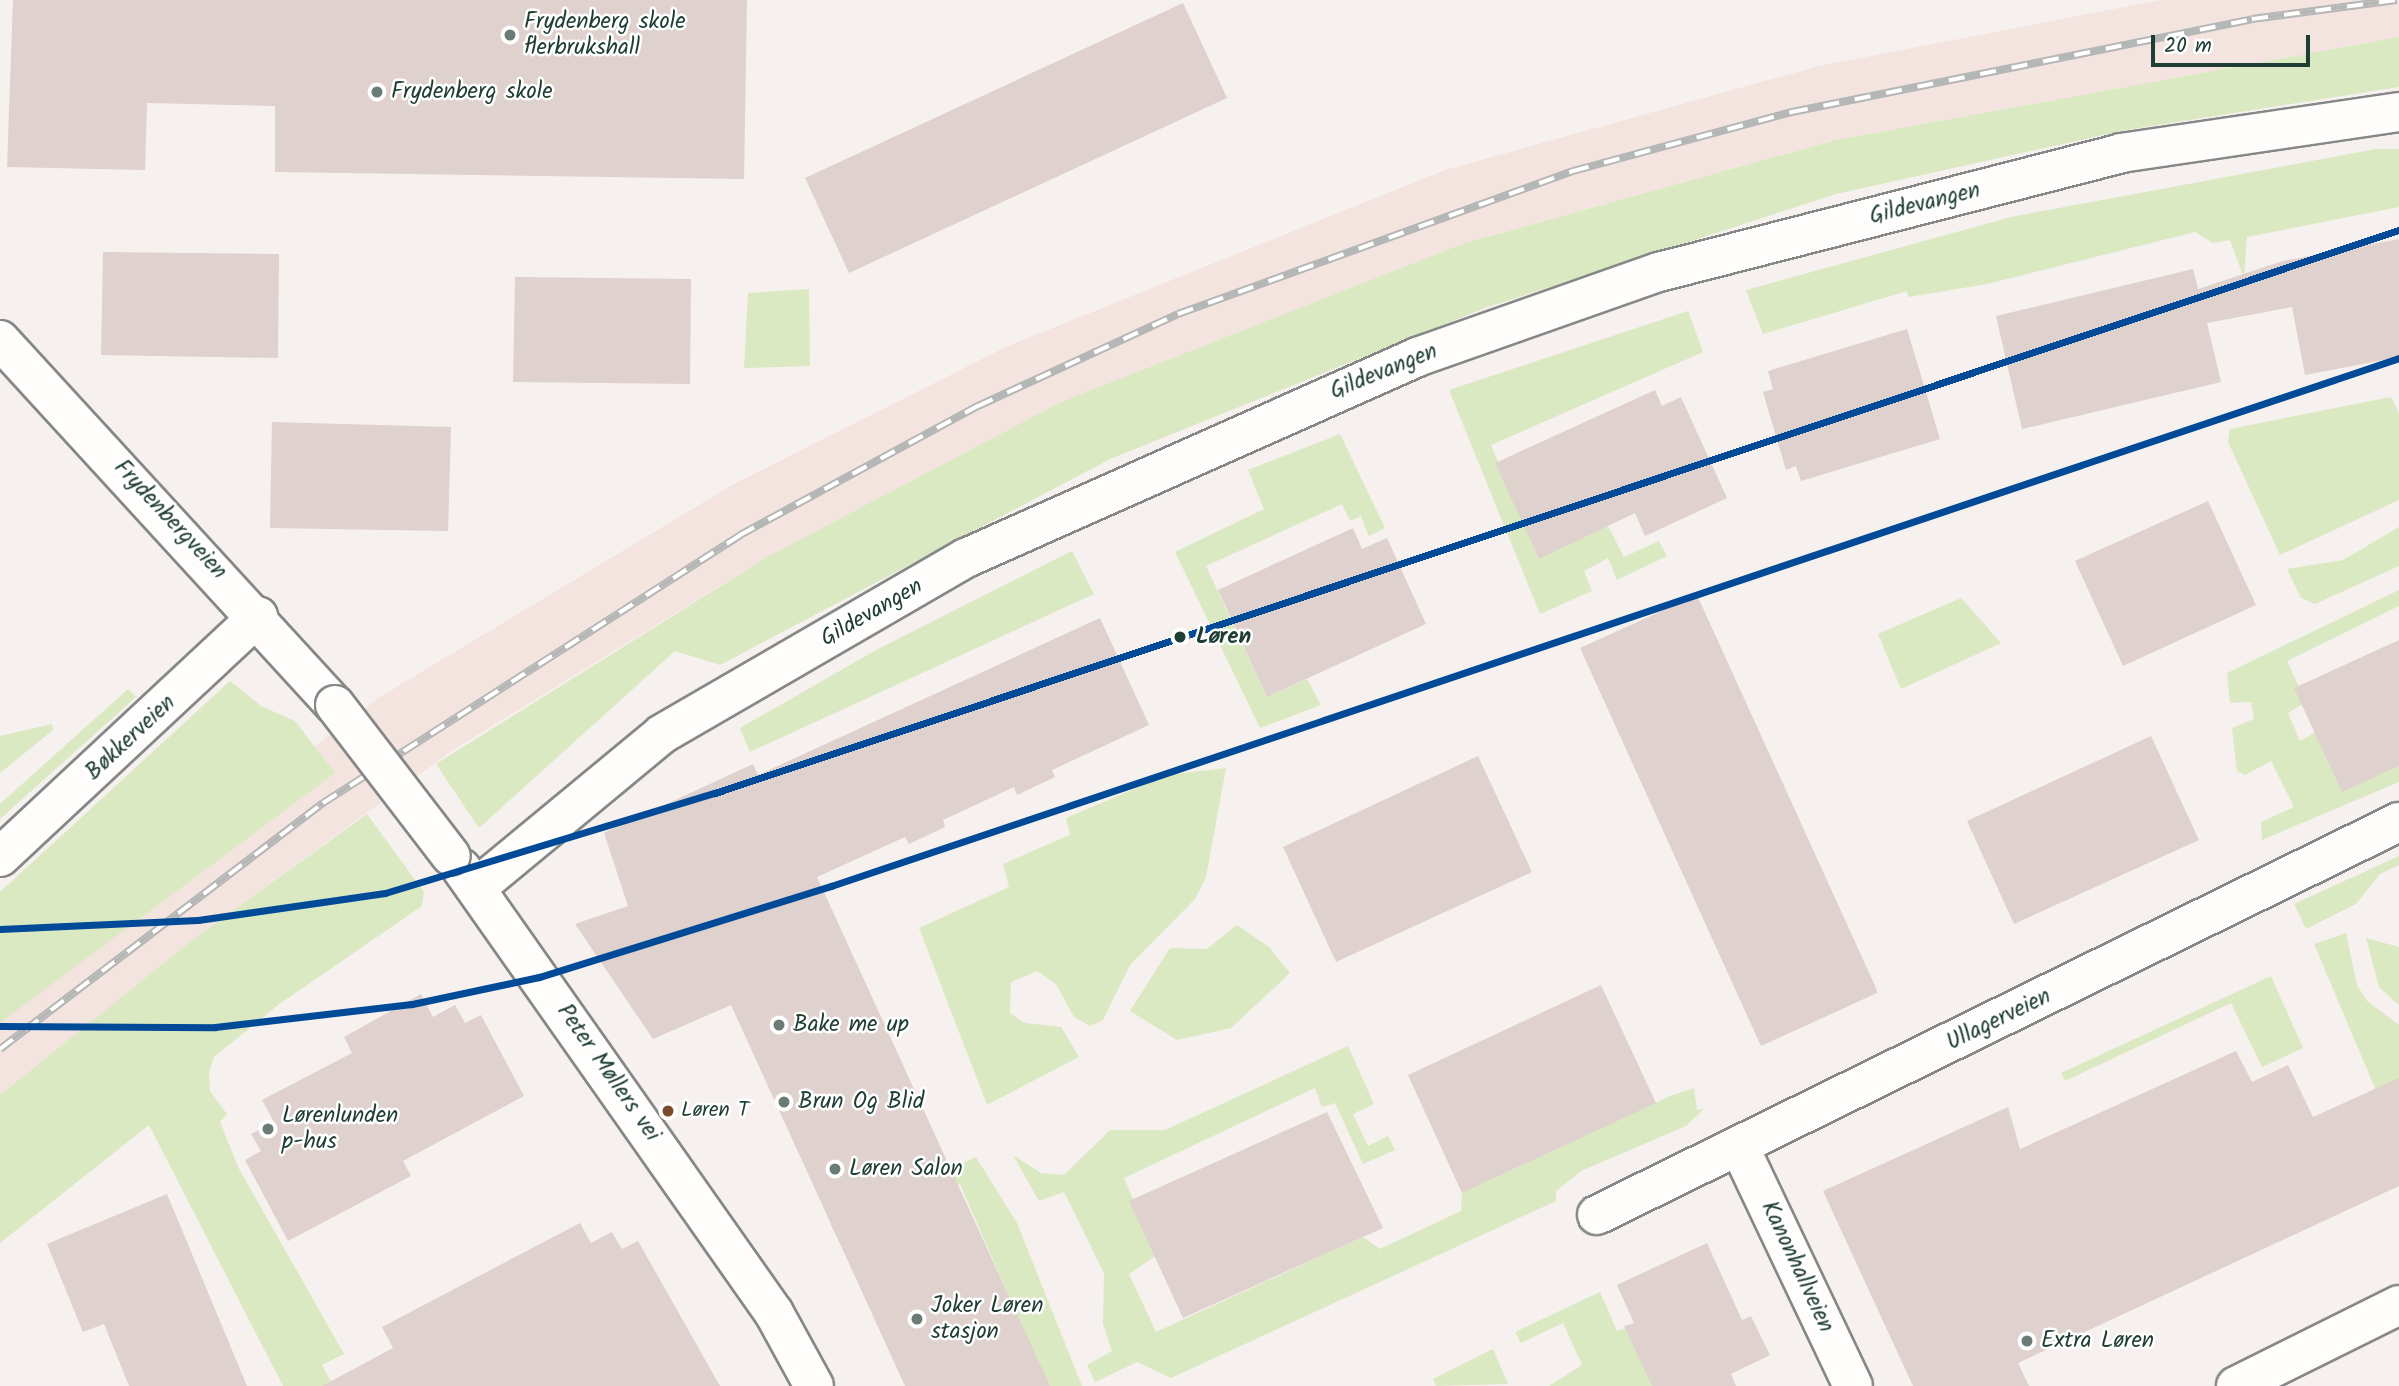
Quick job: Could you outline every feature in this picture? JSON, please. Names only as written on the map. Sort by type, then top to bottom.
[{"type":"street","name":"Gildevangen","points":[[476,888],[662,734],[966,558],[1417,357],[1659,272],[2108,157],[2399,112]]},
{"type":"street","name":"Frydenbergveien","points":[[0,340],[258,616],[335,705]]},
{"type":"street","name":"Bøkkerveien","points":[[0,857],[258,616]]},
{"type":"street","name":"Peter Møllers vei","points":[[335,705],[476,888],[774,1313],[814,1386]]},
{"type":"street","name":"Ullagerveien","points":[[1597,1215],[1740,1148],[2399,822]]},
{"type":"street","name":"Kanonhallveien","points":[[1740,1148],[1853,1386]]},
{"type":"street","points":[[2236,1386],[2399,1305]]},
{"type":"shaded area","points":[[2160,0],[2399,0],[2399,37],[1836,140],[1462,244],[1061,402],[767,557],[453,750],[191,941],[0,1095],[0,994],[155,866],[380,697],[734,484],[1008,346],[1445,170],[1819,66]]},
{"type":"green space","points":[[2399,37],[2399,87],[2126,130],[1836,194],[1485,308],[1110,459],[720,665],[675,651],[479,828],[436,764],[767,557],[1061,402],[1462,244],[1836,140]]},
{"type":"green space","points":[[2376,149],[2399,149],[2399,207],[2247,237],[2244,278],[2230,240],[2213,243],[2195,232],[1987,284],[1908,297],[1907,291],[1763,334],[1746,290],[2011,217]]},
{"type":"green space","points":[[809,289],[810,366],[744,368],[748,293]]},
{"type":"green space","points":[[1688,311],[1703,352],[1491,445],[1538,558],[1606,522],[1624,557],[1659,541],[1667,556],[1617,580],[1608,558],[1584,571],[1592,591],[1540,614],[1449,390]]},
{"type":"green space","points":[[2391,397],[2399,413],[2399,500],[2280,555],[2228,442],[2230,429]]},
{"type":"green space","points":[[1340,434],[1385,528],[1369,536],[1361,516],[1350,521],[1342,504],[1206,566],[1267,697],[1307,679],[1321,705],[1260,728],[1175,552],[1264,509],[1248,470]]},
{"type":"green space","points":[[2399,527],[2399,566],[2315,604],[2301,598],[2287,569],[2343,560]]},
{"type":"green space","points":[[1072,551],[1094,594],[750,752],[740,728],[878,649]]},
{"type":"green space","points":[[2399,590],[2399,606],[2287,661],[2306,702],[2288,713],[2300,741],[2319,730],[2399,763],[2399,782],[2262,840],[2261,822],[2294,807],[2271,761],[2245,775],[2237,771],[2232,728],[2254,719],[2251,702],[2230,703],[2227,673]]},
{"type":"green space","points":[[1961,598],[2001,643],[1901,689],[1878,634]]},
{"type":"green space","points":[[230,681],[261,706],[295,721],[335,773],[0,1023],[0,892]]},
{"type":"green space","points":[[128,689],[136,697],[0,819],[0,804]]},
{"type":"green space","points":[[52,724],[53,730],[0,773],[0,736]]},
{"type":"green space","points":[[1226,768],[1206,877],[1195,899],[1130,965],[1103,1020],[1090,1026],[1074,1017],[1056,984],[1037,971],[1011,982],[1010,1013],[1025,1023],[1061,1027],[1079,1057],[987,1105],[919,928],[1009,887],[1003,864],[1070,835],[1066,818],[1167,775]]},
{"type":"green space","points":[[367,814],[424,892],[422,906],[278,1005],[214,1057],[209,1072],[210,1091],[227,1114],[220,1122],[238,1167],[344,1354],[322,1365],[333,1386],[283,1386],[149,1125],[0,1243],[0,1095],[191,941]]},
{"type":"green space","points":[[2399,856],[2399,865],[2380,874],[2356,904],[2306,929],[2294,904]]},
{"type":"green space","points":[[1237,925],[1269,947],[1290,973],[1231,1028],[1177,1040],[1130,1011],[1170,948],[1207,949]]},
{"type":"green space","points":[[2346,933],[2357,985],[2367,1001],[2399,1025],[2399,1083],[2377,1093],[2314,944]]},
{"type":"green space","points":[[2366,938],[2399,947],[2399,1005],[2379,987]]},
{"type":"green space","points":[[2271,976],[2303,1048],[2262,1067],[2231,1003],[2065,1081],[2061,1073]]},
{"type":"green space","points":[[1348,1046],[1374,1104],[1353,1114],[1368,1146],[1388,1136],[1395,1150],[1363,1164],[1335,1103],[1322,1107],[1315,1088],[1124,1178],[1157,1255],[1129,1274],[1156,1332],[1363,1237],[1380,1249],[1461,1211],[1462,1193],[1670,1096],[1694,1088],[1697,1110],[1704,1109],[1686,1126],[1581,1171],[1556,1191],[1556,1201],[1171,1378],[1137,1362],[1095,1382],[1087,1365],[1112,1351],[1103,1324],[1104,1273],[1064,1192],[1039,1201],[1013,1155],[1041,1173],[1064,1175],[1110,1130],[1165,1130]]},
{"type":"green space","points":[[976,1157],[1017,1223],[1082,1386],[1028,1386],[1044,1377],[960,1184],[839,1241],[830,1224]]},
{"type":"green space","points":[[1600,1292],[1617,1331],[1627,1328],[1654,1386],[1549,1386],[1582,1365],[1563,1323],[1521,1343],[1515,1332]]},
{"type":"green space","points":[[1493,1349],[1508,1384],[1436,1386],[1433,1379]]},
{"type":"building","name":"Frydenberg skole","points":[[13,0],[747,0],[744,179],[275,172],[275,106],[147,103],[145,170],[7,167]]},
{"type":"building","points":[[1183,3],[1227,98],[849,273],[805,178]]},
{"type":"building","points":[[2399,239],[2399,357],[2305,375],[2292,307],[2207,323],[2221,382],[2022,429],[1996,316],[2193,269],[2198,289],[2283,261]]},
{"type":"building","points":[[103,252],[279,254],[278,358],[101,355]]},
{"type":"building","points":[[515,277],[691,279],[690,384],[513,382]]},
{"type":"building","points":[[1907,329],[1940,439],[1801,481],[1796,466],[1786,470],[1763,392],[1773,389],[1768,371]]},
{"type":"building","points":[[1655,390],[1662,406],[1681,397],[1727,498],[1645,536],[1635,513],[1539,559],[1495,463]]},
{"type":"building","points":[[272,422],[451,427],[448,531],[270,528]]},
{"type":"building","points":[[2208,501],[2256,605],[2123,666],[2075,561]]},
{"type":"building","points":[[1353,528],[1362,549],[1387,538],[1426,624],[1267,697],[1218,590]]},
{"type":"building","points":[[1697,595],[1877,993],[1761,1046],[1580,648]]},
{"type":"building","points":[[1100,618],[1149,725],[1052,770],[1055,777],[1017,795],[1014,787],[943,820],[945,827],[909,844],[905,837],[817,877],[1050,1386],[905,1386],[731,1005],[653,1039],[575,924],[628,906],[604,833],[753,764],[758,775]]},
{"type":"building","points":[[2399,640],[2399,766],[2342,792],[2294,688]]},
{"type":"building","points":[[2151,736],[2199,840],[2014,924],[1967,821]]},
{"type":"building","points":[[1478,756],[1532,872],[1336,962],[1283,847]]},
{"type":"building","points":[[1601,985],[1656,1103],[1462,1193],[1408,1075]]},
{"type":"building","points":[[421,994],[433,1017],[455,1005],[465,1023],[481,1015],[524,1096],[403,1161],[411,1176],[288,1241],[245,1160],[261,1151],[251,1134],[274,1122],[262,1100],[352,1053],[344,1037]]},
{"type":"building","points":[[2236,1051],[2252,1082],[2288,1065],[2313,1117],[2399,1078],[2399,1186],[2018,1363],[2029,1386],[1913,1386],[1823,1191],[2008,1107],[2020,1149]]},
{"type":"building","points":[[1327,1112],[1383,1228],[1183,1318],[1129,1201]]},
{"type":"building","points":[[167,1194],[247,1386],[129,1386],[104,1324],[83,1332],[47,1244]]},
{"type":"building","points":[[580,1223],[591,1243],[612,1232],[622,1249],[638,1241],[720,1386],[322,1386],[393,1348],[382,1327]]},
{"type":"building","points":[[1707,1243],[1742,1320],[1751,1316],[1770,1355],[1731,1374],[1736,1386],[1652,1386],[1624,1326],[1634,1323],[1617,1285]]},
{"type":"railway","points":[[0,1049],[323,803],[740,535],[978,406],[1178,314],[1573,171],[1792,112],[2252,19],[2397,0]]},
{"type":"transit line","points":[[0,929],[198,920],[385,893],[715,793],[2399,230]]},
{"type":"transit line","points":[[0,1026],[215,1027],[412,1004],[539,977],[831,886],[2399,358]]},
{"type":"place","name":"Frydenberg skole flerbrukshall","points":[[510,35]]},
{"type":"place","name":"Frydenberg skole","points":[[377,92]]},
{"type":"place","name":"Løren","points":[[1180,637]]},
{"type":"place","name":"Bake me up","points":[[779,1025]]},
{"type":"place","name":"Brun Og Blid","points":[[784,1102]]},
{"type":"place","name":"Løren T","points":[[668,1111]]},
{"type":"place","name":"Lørenlunden p-hus","points":[[268,1129]]},
{"type":"place","name":"Løren Salon","points":[[835,1169]]},
{"type":"place","name":"Joker Løren stasjon","points":[[917,1319]]},
{"type":"place","name":"Extra Løren","points":[[2027,1341]]}]
